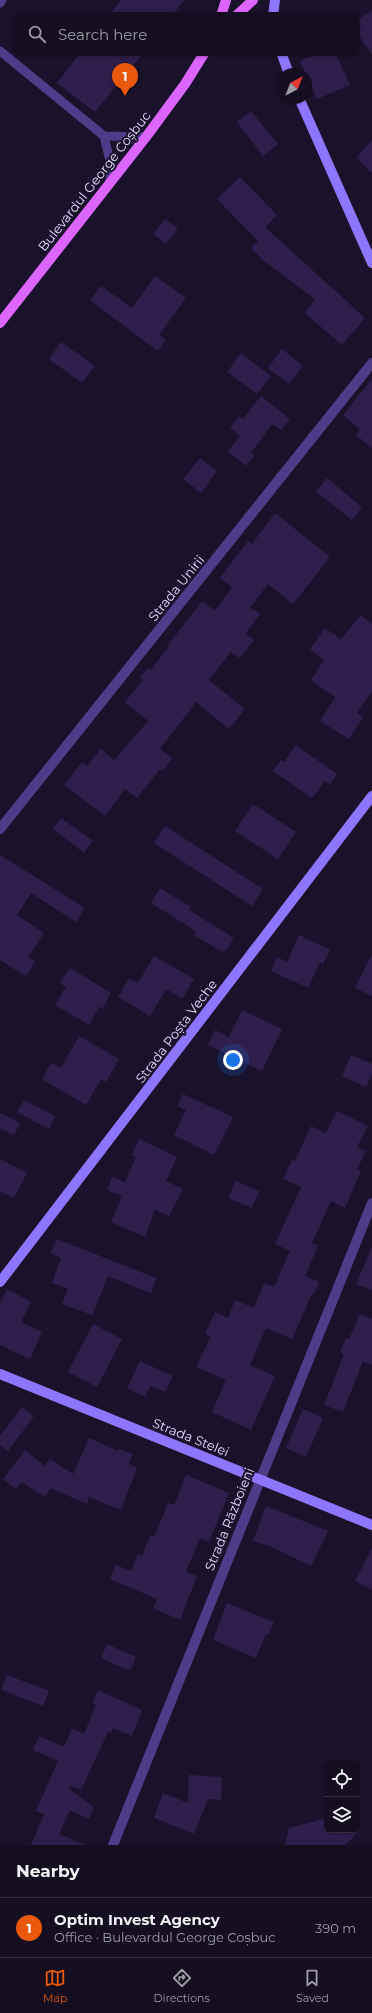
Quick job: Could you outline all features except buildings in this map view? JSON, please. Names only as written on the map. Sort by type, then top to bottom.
[{"type":"main road","points":[[222,12],[226,0]]},
{"type":"main road","points":[[240,12],[253,0]]},
{"type":"main road","name":"Bulevardul George Coșbuc","points":[[0,323],[146,137],[185,84],[202,56]]},
{"type":"street","points":[[274,12],[275,0]]},
{"type":"street","points":[[282,56],[287,68]]},
{"type":"street","points":[[303,104],[372,263]]},
{"type":"street","name":"Strada Unirii","points":[[0,829],[372,363]]},
{"type":"street","name":"Strada Poșta Veche","points":[[0,1282],[372,796]]},
{"type":"street","name":"Strada Războieni","points":[[113,1845],[259,1479],[372,1204]]},
{"type":"street","name":"Strada Stelei","points":[[0,1374],[372,1525]]},
{"type":"lane","points":[[0,51],[104,136],[111,165],[110,183]]},
{"type":"lane","points":[[104,136],[146,137]]},
{"type":"place","name":"Optim Invest Agency","points":[[125,96]]}]
